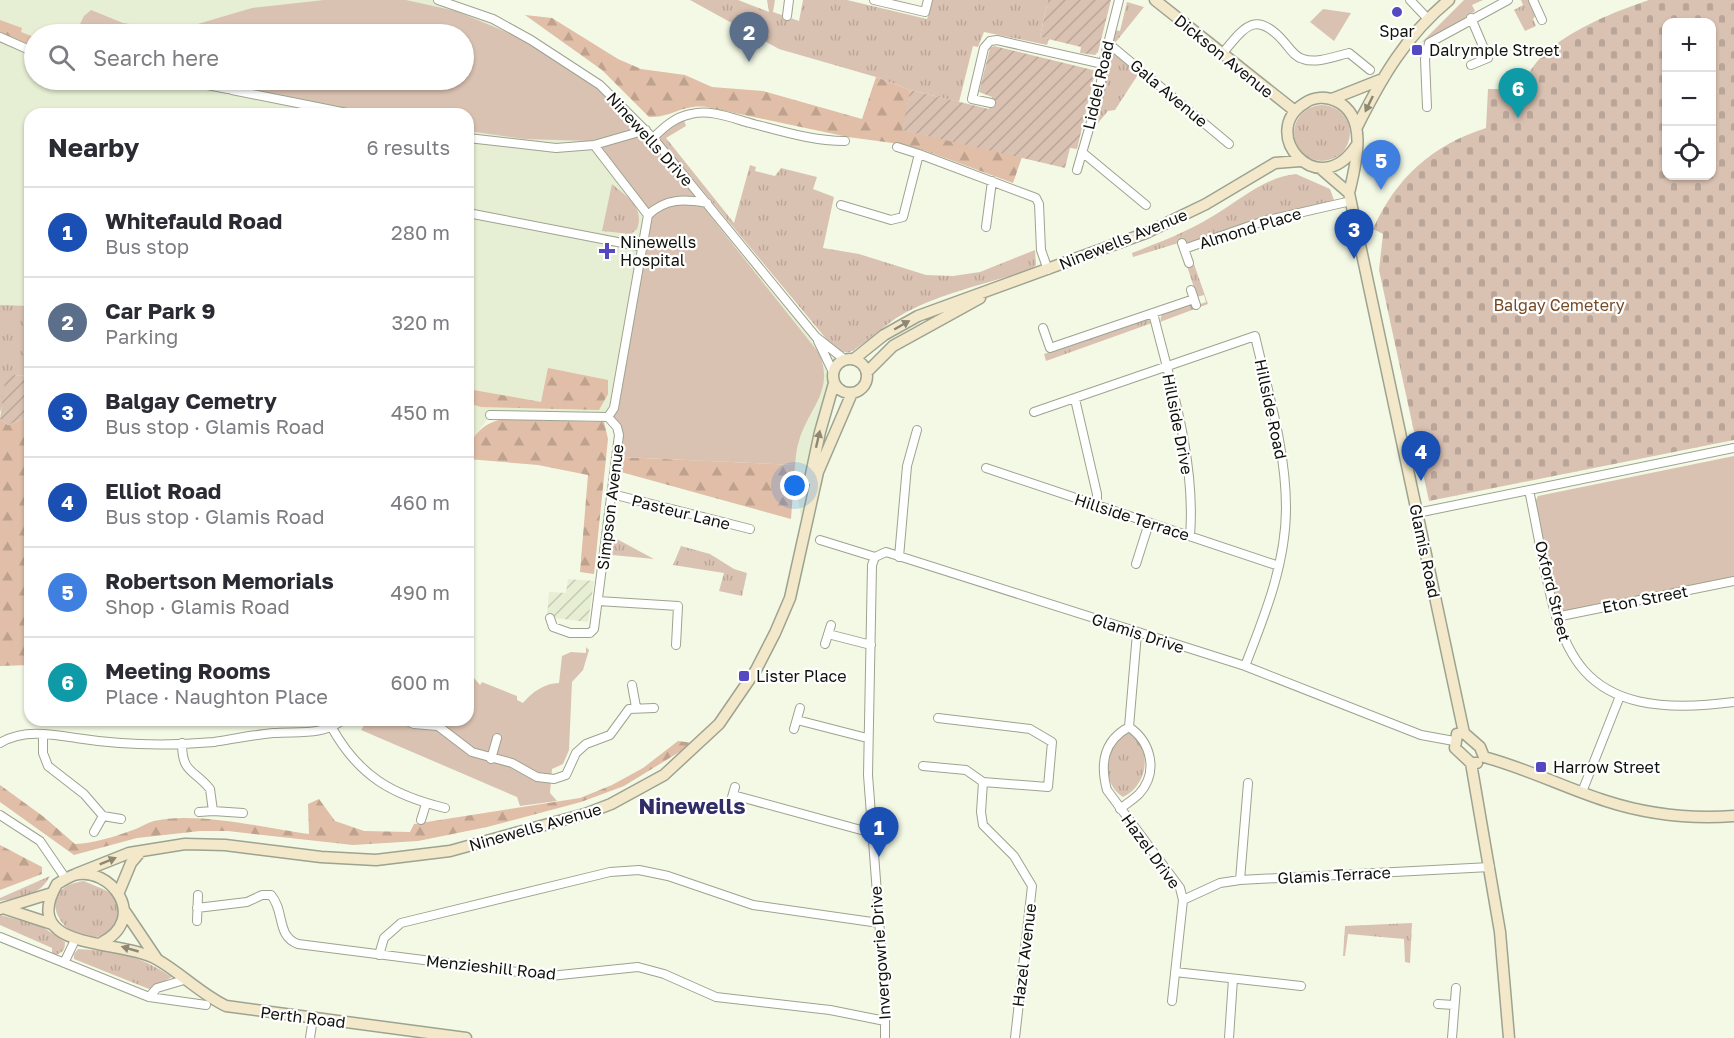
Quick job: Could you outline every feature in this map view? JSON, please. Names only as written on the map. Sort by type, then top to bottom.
[{"type":"street","name":"Ninewells Drive","points":[[438,0],[481,12],[531,40],[600,85],[653,138],[816,337],[834,378]]},
{"type":"street","points":[[787,16],[789,0]]},
{"type":"street","points":[[874,0],[925,12],[928,0]]},
{"type":"street","name":"Liddel Road","points":[[1077,170],[1100,91],[1103,64],[1119,0]]},
{"type":"street","name":"Dickson Avenue","points":[[1155,0],[1295,111]]},
{"type":"street","points":[[1410,0],[1428,19]]},
{"type":"street","name":"Glamis Road","points":[[1449,0],[1402,47],[1380,80],[1357,127],[1350,197],[1464,733],[1480,747],[1484,757]]},
{"type":"street","points":[[1533,0],[1542,20]]},
{"type":"street","points":[[1427,106],[1425,50],[1436,38],[1455,30],[1471,18],[1503,1]]},
{"type":"street","points":[[1471,18],[1488,58],[1471,65]]},
{"type":"street","points":[[1222,54],[1242,30],[1251,24],[1263,23],[1274,29],[1302,59],[1312,61],[1349,53],[1370,70]]},
{"type":"street","points":[[0,38],[24,48]]},
{"type":"street","points":[[991,103],[972,99],[984,48],[990,41],[997,40],[1103,64]]},
{"type":"street","name":"Gala Avenue","points":[[1108,43],[1229,144]]},
{"type":"street","points":[[1350,197],[1320,168],[1300,161],[1288,141],[1290,120],[1295,111],[1305,102],[1318,98],[1332,99],[1380,80]]},
{"type":"street","points":[[230,90],[322,108]]},
{"type":"street","points":[[1332,99],[1348,110],[1357,127]]},
{"type":"street","points":[[653,138],[672,122],[693,113],[712,113],[798,135],[845,141]]},
{"type":"street","points":[[474,139],[556,148],[594,145],[646,130]]},
{"type":"street","name":"Ninewells Avenue","points":[[1275,163],[1288,141]]},
{"type":"street","points":[[594,145],[648,215]]},
{"type":"street","points":[[1320,168],[1335,166],[1347,158],[1356,146]]},
{"type":"street","points":[[897,147],[1036,198],[1039,204],[1041,250],[1048,270]]},
{"type":"street","points":[[1082,152],[1146,205]]},
{"type":"street","points":[[841,205],[891,220],[903,218],[918,154]]},
{"type":"street","name":"Ninewells Avenue","points":[[798,559],[812,468],[834,378],[849,359],[918,315],[999,288],[1146,233],[1206,204],[1275,163],[1300,161]]},
{"type":"street","points":[[986,227],[992,181]]},
{"type":"street","name":"Almond Place","points":[[1189,263],[1183,246],[1350,197]]},
{"type":"street","points":[[490,415],[608,417],[614,408],[648,215],[658,206],[679,200],[707,203]]},
{"type":"street","points":[[861,211],[863,200]]},
{"type":"street","points":[[474,214],[643,247]]},
{"type":"street","name":"Ninewells Avenue","points":[[71,877],[141,851],[185,844],[225,845],[321,857],[376,860],[450,851],[585,814],[611,804],[664,775],[719,724],[756,670],[776,633],[790,598],[818,472],[852,393],[864,386],[867,372],[893,346],[999,288]]},
{"type":"street","points":[[1043,328],[1050,348],[1194,298]]},
{"type":"street","name":"Hillside Drive","points":[[1153,312],[1187,464],[1192,513],[1190,536]]},
{"type":"street","name":"Hillside Road","points":[[1034,412],[1255,336],[1283,460],[1286,508],[1279,566],[1269,606],[1245,666]]},
{"type":"street","name":"Ninewells Drive","points":[[816,337],[849,359]]},
{"type":"street","points":[[849,359],[863,363],[867,372]]},
{"type":"street","points":[[834,378],[842,391],[852,393]]},
{"type":"street","points":[[1075,399],[1097,494],[1097,506]]},
{"type":"street","name":"Simpson Avenue","points":[[550,618],[553,627],[570,633],[590,633],[594,629],[618,435],[617,427],[608,417]]},
{"type":"street","points":[[899,557],[907,466],[917,430]]},
{"type":"street","points":[[1417,513],[1734,448]]},
{"type":"street","name":"Hillside Terrace","points":[[986,468],[1279,566]]},
{"type":"street","name":"Oxford Street","points":[[1529,490],[1556,617],[1571,655],[1584,673],[1601,687],[1641,703],[1669,707],[1734,702]]},
{"type":"street","name":"Pasteur Lane","points":[[612,494],[750,529]]},
{"type":"street","points":[[1136,564],[1149,523]]},
{"type":"street","name":"Glamis Drive","points":[[820,540],[875,556],[886,552],[1245,666],[1420,735],[1454,741]]},
{"type":"street","name":"Invergowrie Drive","points":[[875,556],[867,738],[885,1038]]},
{"type":"street","name":"Eton Street","points":[[1556,617],[1734,581]]},
{"type":"street","points":[[598,601],[678,606],[676,645]]},
{"type":"street","points":[[825,644],[831,625]]},
{"type":"street","points":[[1129,727],[1137,633]]},
{"type":"street","points":[[828,634],[871,645]]},
{"type":"street","points":[[632,685],[636,707]]},
{"type":"street","points":[[1582,792],[1620,696]]},
{"type":"street","points":[[438,726],[472,752],[512,763],[537,777],[560,777],[566,775],[576,753],[585,744],[610,735],[629,709],[654,708]]},
{"type":"street","points":[[794,729],[800,708]]},
{"type":"street","points":[[922,766],[966,770],[983,782],[1048,787],[1052,742],[1030,729],[938,717]]},
{"type":"street","points":[[797,720],[867,738]]},
{"type":"street","points":[[0,743],[23,734],[43,734],[109,742],[182,743],[275,733],[313,733],[335,726]]},
{"type":"street","name":"Hazel Drive","points":[[1120,808],[1139,794],[1147,780],[1151,765],[1148,749],[1141,735],[1129,727],[1116,734],[1107,746],[1103,760],[1107,790],[1120,808],[1180,888],[1183,900],[1172,1001]]},
{"type":"street","points":[[332,728],[355,763],[370,776],[426,804],[445,808]]},
{"type":"street","points":[[1464,733],[1457,734],[1454,741],[1455,748],[1471,763],[1500,932],[1509,1038]]},
{"type":"street","points":[[43,734],[43,753],[48,766],[84,794],[102,816],[121,819]]},
{"type":"street","points":[[491,759],[497,738]]},
{"type":"street","points":[[182,743],[183,763],[189,772],[210,789],[213,811]]},
{"type":"street","points":[[1471,763],[1479,762],[1484,757],[1502,762],[1609,802],[1665,813],[1734,816]]},
{"type":"street","name":"Hazel Avenue","points":[[983,782],[981,812],[983,825],[1014,856],[1032,886],[1015,1038]]},
{"type":"street","points":[[1240,880],[1248,783]]},
{"type":"street","points":[[733,795],[872,833]]},
{"type":"street","points":[[1247,795],[1256,796]]},
{"type":"street","points":[[421,820],[426,804]]},
{"type":"street","points":[[199,812],[243,813]]},
{"type":"street","points":[[0,815],[40,841],[71,877],[105,881],[119,892],[131,863],[141,851]]},
{"type":"street","points":[[94,832],[102,816]]},
{"type":"street","name":"Glamis Terrace","points":[[1183,900],[1220,883],[1240,880],[1490,867]]},
{"type":"street","points":[[379,955],[384,938],[400,923],[610,872],[639,870],[668,876],[753,905],[879,923]]},
{"type":"street","name":"Perth Road","points":[[3,909],[52,893],[57,884],[71,877]]},
{"type":"street","name":"Perth Road","points":[[119,892],[124,910],[157,959]]},
{"type":"street","points":[[52,893],[49,907],[52,924]]},
{"type":"street","points":[[197,921],[198,895]]},
{"type":"street","name":"Menzieshill Road","points":[[197,908],[247,902],[262,895],[271,896],[277,902],[284,934],[289,941],[379,955],[550,976],[638,967],[664,974],[716,997],[830,1010],[885,1021]]},
{"type":"street","name":"Perth Road","points":[[3,909],[52,924],[60,932],[75,940],[88,944],[101,943],[130,948],[157,959],[211,999],[226,1006],[466,1038]]},
{"type":"street","points":[[101,943],[114,936],[122,925],[124,910]]},
{"type":"street","points":[[0,937],[148,997],[206,1005]]},
{"type":"street","points":[[64,963],[75,940]]},
{"type":"street","points":[[1175,972],[1300,986]]},
{"type":"street","points":[[1228,1038],[1233,979]]},
{"type":"street","points":[[148,997],[157,988],[184,980]]},
{"type":"street","points":[[1452,1038],[1456,988]]},
{"type":"street","points":[[1438,1004],[1454,1005]]},
{"type":"street","points":[[310,1038],[313,1018]]},
{"type":"shaded area","name":"Ninewells Hospital","points":[[0,0],[438,0],[493,19],[646,130],[841,360],[833,372],[802,526],[794,465],[621,457],[615,472],[619,434],[608,417],[490,415],[474,438],[474,108],[24,108],[24,376],[14,375],[0,412]]},
{"type":"shaded area","points":[[568,579],[594,581],[588,622],[547,617],[549,592],[566,593]]},
{"type":"green space","points":[[324,0],[406,0],[456,11],[530,42],[599,87],[646,135],[819,353],[824,378],[822,389],[803,429],[795,465],[621,457],[621,430],[613,419],[652,216],[591,141],[524,139],[474,132],[474,108],[341,108],[247,90],[474,90],[474,24],[198,24],[252,8]]},
{"type":"green space","points":[[690,0],[738,0],[769,12],[767,0],[775,0],[773,12],[799,21],[803,0],[847,0],[927,19],[933,0],[1048,0],[1040,37],[1049,39],[1047,45],[984,32],[978,47],[973,46],[959,102],[910,90],[876,77],[779,49]]},
{"type":"green space","points":[[1048,0],[1111,0],[1098,52],[1095,55],[1080,53],[1081,47],[1040,37]]},
{"type":"green space","points":[[1464,0],[1483,0],[1472,5],[1475,11],[1454,26],[1421,43]]},
{"type":"green space","points":[[1521,0],[1529,0],[1536,15],[1533,19],[1536,26],[1525,31],[1514,10],[1523,5]]},
{"type":"green space","name":"Balgay Cemetery","points":[[1649,0],[1734,0],[1734,440],[1429,501],[1379,270],[1383,234],[1373,229],[1393,194],[1418,166],[1449,144],[1486,128],[1488,89],[1524,89],[1529,73],[1556,44],[1574,32]]},
{"type":"green space","points":[[1127,2],[1144,7],[1115,43],[1113,39],[1115,30],[1120,31]]},
{"type":"green space","points":[[1323,9],[1351,13],[1334,41],[1310,22]]},
{"type":"green space","points":[[91,10],[129,24],[80,24]]},
{"type":"green space","points":[[525,15],[552,18],[618,59],[641,69],[685,75],[712,87],[763,91],[862,119],[876,77],[910,90],[903,130],[1022,157],[1013,183],[926,151],[900,144],[848,137],[707,107],[690,107],[657,117],[649,117],[602,70]]},
{"type":"green space","points":[[0,20],[22,28],[24,43],[0,33]]},
{"type":"green space","points":[[994,46],[1093,70],[1095,73],[1077,149],[1070,148],[1065,168],[902,130],[910,90],[989,109],[992,97],[979,92],[990,48]]},
{"type":"green space","points":[[1114,52],[1139,73],[1115,110],[1108,111],[1098,123],[1095,121],[1108,54]]},
{"type":"green space","points":[[1316,105],[1328,105],[1342,113],[1350,127],[1348,144],[1342,153],[1328,161],[1316,161],[1299,149],[1294,139],[1294,127],[1306,110]]},
{"type":"green space","points":[[684,120],[686,126],[666,138],[734,223],[750,165],[756,167],[755,171],[775,176],[781,168],[817,177],[813,189],[834,197],[823,248],[859,254],[926,275],[953,276],[980,272],[1035,250],[1036,265],[1032,269],[930,301],[898,317],[850,352],[839,351],[833,347],[659,138],[667,129]]},
{"type":"green space","points":[[1296,174],[1330,189],[1334,200],[1263,218],[1191,244],[1185,241],[1133,257],[1132,253],[1193,227],[1263,184]]},
{"type":"green space","points":[[612,184],[629,198],[637,209],[639,221],[637,229],[631,234],[602,231]]},
{"type":"green space","points":[[1194,264],[1208,304],[1160,322],[1162,313],[1189,304],[1193,307],[1206,302],[1204,295],[1197,297],[1187,266]]},
{"type":"green space","points":[[0,305],[24,306],[24,376],[14,375],[0,412]]},
{"type":"green space","points":[[1147,318],[1152,323],[1046,361],[1044,354]]},
{"type":"green space","points":[[548,368],[608,380],[608,394],[599,410],[481,407],[474,405],[474,390],[541,402]]},
{"type":"green space","points":[[14,375],[24,376],[24,418],[8,425],[0,419],[5,381]]},
{"type":"green space","points":[[24,418],[24,665],[0,666],[0,419],[8,425]]},
{"type":"green space","points":[[503,419],[604,422],[608,439],[594,574],[580,572],[588,475],[538,465],[474,460],[474,438],[483,428]]},
{"type":"green space","points":[[1734,456],[1734,577],[1559,612],[1535,502],[1538,496]]},
{"type":"green space","points":[[621,457],[795,465],[791,519],[621,472]]},
{"type":"green space","points":[[613,537],[654,559],[612,555]]},
{"type":"green space","points":[[681,546],[710,554],[734,569],[747,573],[742,596],[719,591],[724,573],[673,565]]},
{"type":"green space","points":[[586,647],[589,650],[583,670],[572,682],[569,750],[563,764],[552,769],[550,793],[557,801],[520,806],[517,797],[361,730],[364,726],[474,726],[474,678],[480,685],[482,682],[517,696],[517,700],[523,703],[539,689],[559,683],[562,656],[571,652],[586,653]]},
{"type":"green space","points":[[1128,733],[1142,747],[1145,766],[1138,784],[1123,797],[1111,783],[1108,764],[1114,746]]},
{"type":"green space","points":[[678,741],[694,743],[624,786],[581,802],[487,827],[418,841],[353,845],[228,831],[200,831],[137,838],[74,855],[0,802],[0,785],[44,817],[75,844],[104,839],[151,822],[171,818],[210,819],[309,834],[308,804],[319,799],[335,821],[364,831],[410,832],[414,824],[580,798],[612,785],[643,768]]},
{"type":"green space","points":[[0,845],[42,867],[42,874],[0,890]]},
{"type":"green space","points":[[50,876],[46,883],[29,895],[0,901],[0,898]]},
{"type":"green space","points":[[84,881],[110,893],[115,898],[118,909],[118,916],[113,927],[103,935],[90,938],[66,927],[55,906],[58,895],[67,886]]},
{"type":"green space","points":[[0,915],[41,926],[65,942],[64,949],[56,955],[52,953],[52,948],[0,925]]},
{"type":"green space","points":[[1412,923],[1410,963],[1405,962],[1404,939],[1348,934],[1345,956],[1343,956],[1345,926]]},
{"type":"green space","points":[[78,949],[127,955],[148,963],[172,977],[149,989],[74,959],[74,954]]},
{"type":"place","name":"Spar","points":[[1397,12]]},
{"type":"place","name":"Dalrymple Street","points":[[1417,50]]},
{"type":"place","name":"Car Park 9","points":[[749,62]]},
{"type":"place","name":"Meeting Rooms","points":[[1518,118]]},
{"type":"place","name":"Robertson Memorials","points":[[1381,190]]},
{"type":"place","name":"Ninewells Hospital","points":[[607,251]]},
{"type":"place","name":"Balgay Cemetry","points":[[1354,259]]},
{"type":"place","name":"Elliot Road","points":[[1421,481]]},
{"type":"place","name":"Lister Place","points":[[744,676]]},
{"type":"place","name":"Harrow Street","points":[[1541,767]]},
{"type":"place","name":"Whitefauld Road","points":[[879,857]]},
{"type":"district","name":"Ninewells","points":[[692,805]]}]
